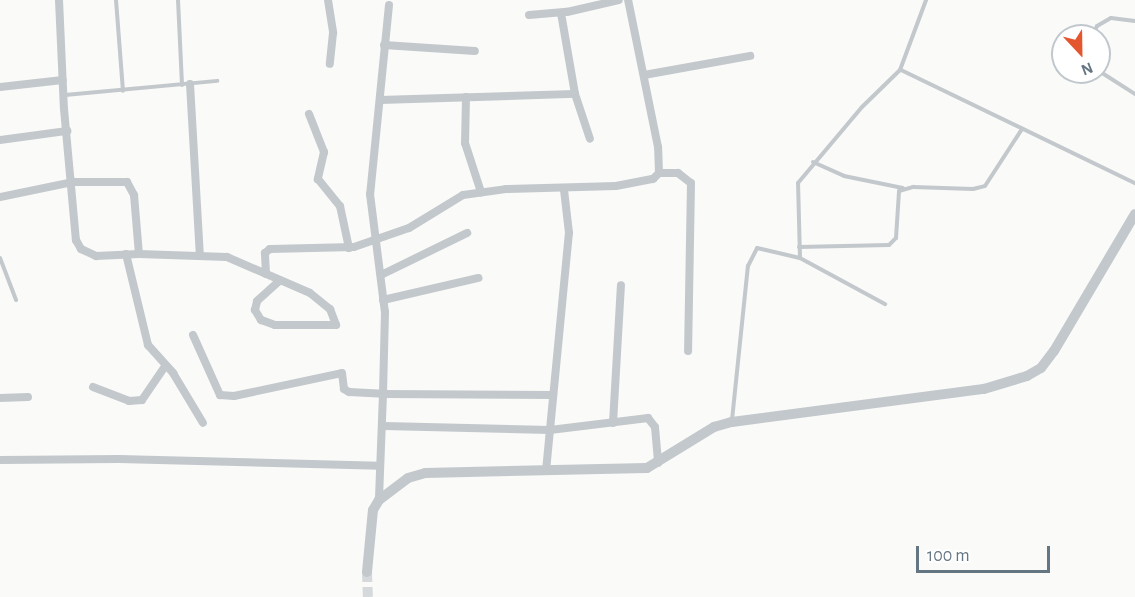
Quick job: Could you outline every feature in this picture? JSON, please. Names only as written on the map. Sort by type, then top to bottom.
[{"type":"street","points":[[59,0],[76,240],[81,249],[96,256],[139,254],[227,258],[280,280],[322,300],[336,325],[275,325],[261,320],[255,310],[257,301],[280,280]]},
{"type":"street","points":[[328,0],[333,33],[330,64]]},
{"type":"street","points":[[529,15],[561,13],[619,0]]},
{"type":"street","points":[[628,0],[658,147],[658,173]]},
{"type":"street","points":[[367,572],[370,519],[379,500],[379,466],[384,426],[383,300],[370,172],[389,5]]},
{"type":"street","points":[[561,13],[575,94],[590,139]]},
{"type":"street","points":[[384,45],[475,51]]},
{"type":"street","points":[[644,75],[750,56]]},
{"type":"street","points":[[0,87],[63,80]]},
{"type":"street","points":[[186,84],[200,256]]},
{"type":"street","points":[[380,100],[575,94]]},
{"type":"street","points":[[466,97],[465,144],[481,192]]},
{"type":"street","points":[[309,114],[324,152],[318,179],[340,206],[349,248]]},
{"type":"street","points":[[0,140],[67,131]]},
{"type":"street","points":[[266,274],[265,253],[270,249],[349,248],[409,228],[463,195],[481,192],[564,190],[642,182],[658,173],[678,173],[691,183],[688,351]]},
{"type":"street","points":[[0,197],[73,182],[127,182],[134,195],[139,254]]},
{"type":"street","points":[[546,471],[569,233],[564,190]]},
{"type":"street","points":[[379,500],[408,478],[425,473],[626,471],[658,463],[697,437],[732,422],[984,389],[1027,376],[1041,368],[1054,351],[1135,214]]},
{"type":"street","points":[[381,275],[467,233]]},
{"type":"street","points":[[126,254],[148,345],[166,365],[203,423]]},
{"type":"street","points":[[383,300],[478,278]]},
{"type":"street","points":[[613,423],[621,285]]},
{"type":"street","points":[[193,335],[220,395],[234,396],[342,374],[344,389],[349,392],[553,395]]},
{"type":"street","points":[[93,387],[129,401],[142,400],[166,365]]},
{"type":"street","points":[[0,398],[28,397]]},
{"type":"street","points":[[384,426],[550,430],[642,418],[654,421],[658,463]]},
{"type":"street","points":[[0,460],[119,459],[379,466]]},
{"type":"lane","points":[[116,0],[123,90]]},
{"type":"lane","points":[[178,0],[186,84]]},
{"type":"lane","points":[[800,258],[795,195],[802,173],[900,70],[926,0]]},
{"type":"lane","points":[[1100,24],[1111,18],[1135,21]]},
{"type":"lane","points":[[900,70],[1135,183]]},
{"type":"lane","points":[[1111,79],[1135,94]]},
{"type":"lane","points":[[64,95],[217,81]]},
{"type":"lane","points":[[813,162],[844,176],[904,188],[985,186],[1022,129]]},
{"type":"lane","points":[[799,247],[889,245],[896,238],[897,195],[904,188]]},
{"type":"lane","points":[[732,422],[752,255],[757,248],[765,247],[800,258],[885,304]]},
{"type":"lane","points":[[0,258],[16,300]]},
{"type":"tunnel","points":[[367,572],[368,597]]}]
